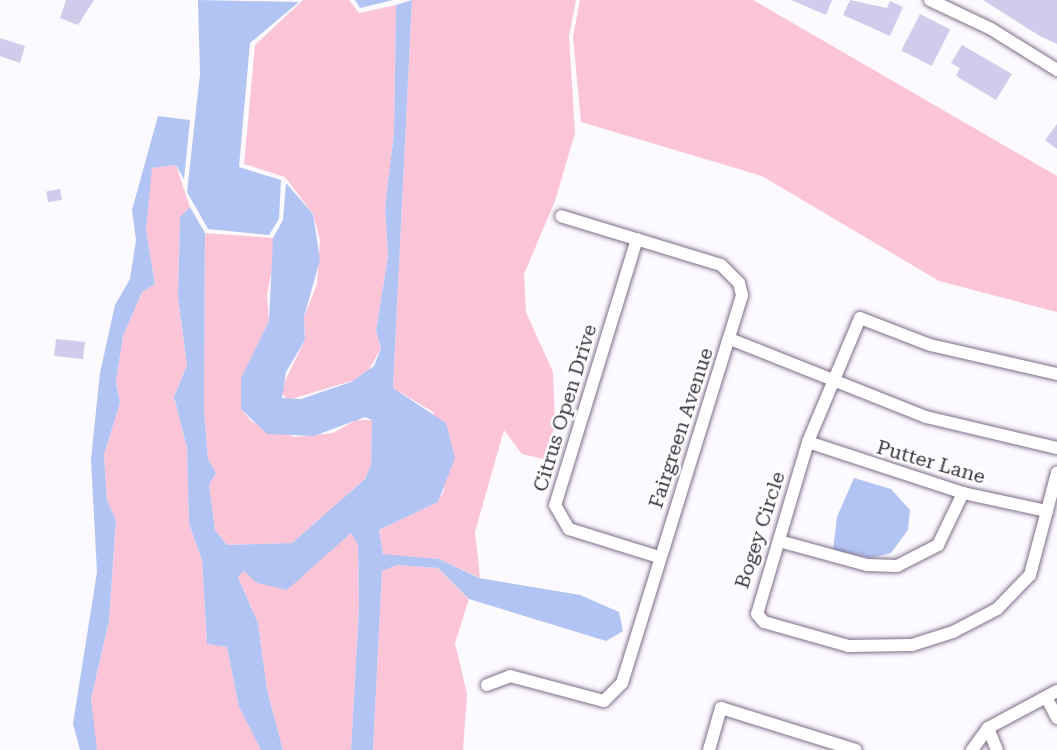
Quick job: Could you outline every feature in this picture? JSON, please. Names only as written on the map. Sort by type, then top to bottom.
[{"type":"street","points":[[930,0],[992,29],[1057,70]]},
{"type":"street","points":[[561,216],[731,271],[742,295],[730,339]]},
{"type":"street","name":"Citrus Open Drive","points":[[637,239],[555,505],[569,529],[659,557]]},
{"type":"street","name":"Bogey Circle","points":[[1057,374],[930,345],[860,318],[836,382],[808,442],[779,541],[757,604],[764,621],[848,646],[912,645],[953,632],[1008,599],[1030,575],[1057,472]]},
{"type":"street","name":"Fairgreen Avenue","points":[[487,685],[510,676],[589,701],[613,697],[622,683],[659,557],[730,339],[926,417],[1057,448]]},
{"type":"street","name":"Putter Lane","points":[[808,442],[963,493],[1047,511]]},
{"type":"street","points":[[779,541],[867,565],[897,566],[938,545],[963,493]]},
{"type":"street","points":[[972,750],[988,728],[1052,694],[1057,718]]},
{"type":"street","points":[[709,750],[721,708],[856,750]]},
{"type":"street","points":[[988,728],[997,750]]},
{"type":"shaded area","points":[[303,0],[349,0],[359,13],[396,5],[394,133],[385,208],[388,256],[376,331],[381,348],[365,377],[288,400],[280,391],[305,340],[304,317],[317,284],[320,240],[313,214],[285,177],[244,164],[255,45]]},
{"type":"shaded area","points":[[412,0],[576,0],[569,36],[575,133],[555,201],[524,274],[526,312],[553,372],[555,425],[544,459],[522,454],[504,430],[475,532],[480,578],[439,559],[383,555],[379,530],[438,502],[444,490],[433,412],[393,388]]},
{"type":"shaded area","points":[[580,0],[753,0],[1057,176],[1057,312],[939,281],[762,176],[581,122],[573,37]]},
{"type":"shaded area","points":[[176,165],[190,207],[180,217],[178,298],[187,365],[174,397],[187,448],[189,524],[202,560],[207,644],[227,647],[239,707],[261,750],[97,750],[92,732],[91,699],[109,621],[116,520],[107,500],[104,455],[120,403],[116,382],[123,336],[142,292],[155,284],[146,230],[151,168]]},
{"type":"shaded area","points":[[205,233],[273,238],[276,247],[267,295],[269,321],[241,378],[241,409],[252,422],[295,437],[333,433],[356,420],[372,420],[371,465],[365,479],[292,543],[227,545],[215,530],[209,485],[216,473],[208,459],[204,409]]},
{"type":"shaded area","points":[[351,533],[358,545],[359,607],[351,750],[283,750],[267,690],[258,623],[238,577],[243,571],[252,576],[316,563]]},
{"type":"shaded area","points":[[397,565],[438,568],[469,599],[455,643],[467,694],[463,750],[373,750],[382,571]]},
{"type":"water","points":[[198,0],[299,2],[250,43],[239,167],[281,180],[279,219],[269,235],[208,229],[187,192],[200,74]]},
{"type":"water","points":[[355,0],[393,0],[360,8]]},
{"type":"water","points":[[412,0],[393,388],[446,423],[455,458],[438,502],[379,530],[383,554],[439,559],[479,578],[580,595],[619,612],[623,631],[606,641],[469,599],[438,568],[397,565],[382,571],[373,750],[351,750],[359,607],[358,545],[351,533],[287,590],[257,583],[244,571],[238,577],[258,623],[267,690],[283,750],[261,750],[239,707],[227,647],[207,644],[202,560],[189,524],[187,448],[174,397],[187,365],[178,298],[180,217],[190,207],[205,233],[204,409],[208,459],[216,473],[209,485],[215,530],[227,545],[292,543],[365,479],[371,465],[372,420],[365,417],[314,436],[267,434],[241,409],[241,378],[269,321],[273,238],[283,220],[286,183],[313,214],[320,260],[304,317],[305,340],[286,372],[282,398],[301,399],[351,382],[374,366],[381,348],[376,331],[388,256],[385,208],[394,133],[396,5]]},
{"type":"water","points":[[158,116],[190,120],[184,179],[176,165],[152,168],[146,230],[155,284],[142,292],[123,336],[116,382],[120,403],[104,455],[107,500],[116,520],[109,621],[91,699],[97,750],[80,750],[73,724],[97,572],[91,459],[100,373],[115,305],[130,279],[136,240],[132,210]]},
{"type":"water","points":[[854,478],[891,489],[910,510],[908,530],[891,553],[871,558],[833,550],[837,517]]},
{"type":"building","points":[[66,0],[94,0],[78,25],[60,18]]},
{"type":"building","points":[[791,0],[832,0],[826,15]]},
{"type":"building","points":[[850,0],[887,8],[890,1],[903,7],[890,36],[843,15]]},
{"type":"building","points":[[983,0],[1057,0],[1057,44],[1038,35]]},
{"type":"building","points":[[920,14],[950,29],[932,66],[901,51]]},
{"type":"building","points":[[0,38],[25,46],[20,63],[0,56]]},
{"type":"building","points":[[962,45],[1012,74],[996,100],[956,76],[960,68],[951,63]]},
{"type":"building","points":[[1057,124],[1057,149],[1045,140]]},
{"type":"building","points":[[60,189],[62,200],[48,202],[46,191]]},
{"type":"building","points":[[56,339],[85,342],[83,359],[54,356]]}]
